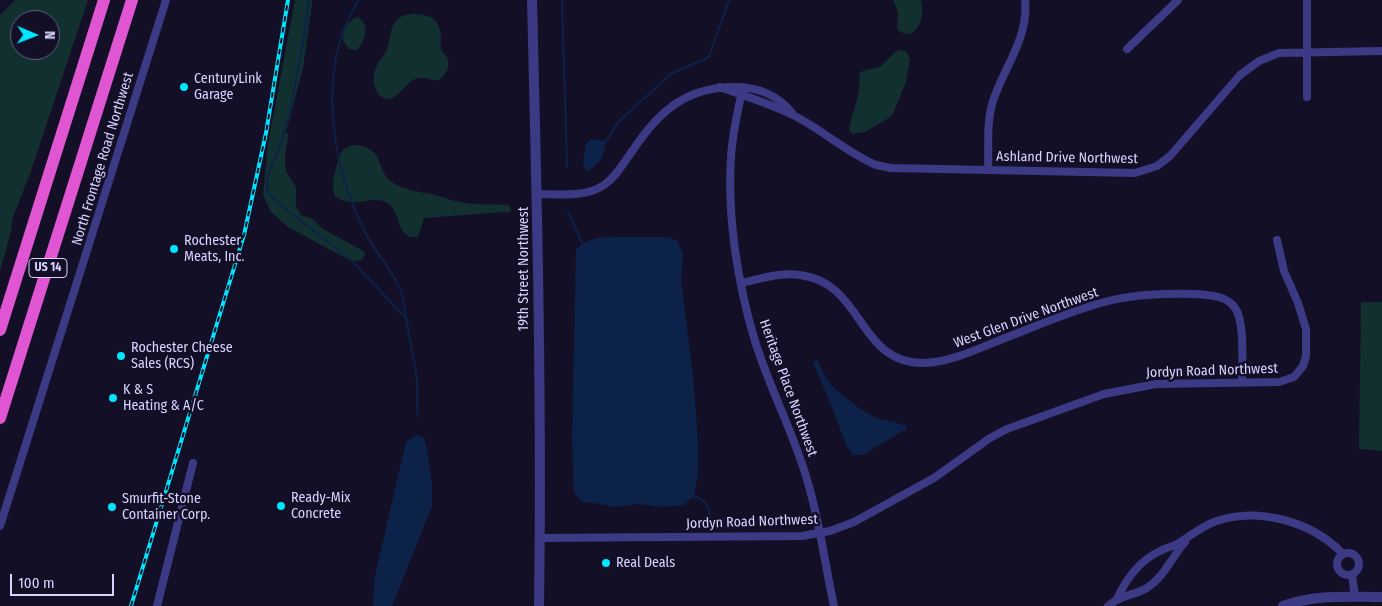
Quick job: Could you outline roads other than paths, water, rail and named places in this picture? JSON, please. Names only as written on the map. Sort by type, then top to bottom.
[{"type":"highway","name":"US 14","points":[[0,330],[104,0]]},
{"type":"highway","name":"US 14","points":[[0,418],[132,0]]},
{"type":"street","name":"North Frontage Road Northwest","points":[[0,526],[166,0]]},
{"type":"street","name":"19th Street Northwest","points":[[532,0],[537,194],[540,538],[538,606]]},
{"type":"street","points":[[988,170],[991,106],[1023,30],[1026,10],[1025,0]]},
{"type":"street","points":[[1127,49],[1178,0]]},
{"type":"street","points":[[1307,0],[1307,97]]},
{"type":"street","name":"Ashland Drive Northwest","points":[[537,194],[590,192],[604,185],[616,174],[651,125],[664,112],[691,95],[720,87],[742,91],[793,115],[876,166],[891,168],[1129,174],[1150,170],[1163,162],[1176,150],[1246,69],[1259,61],[1272,55],[1306,52],[1382,51]]},
{"type":"street","name":"Heritage Place Northwest","points":[[742,91],[731,156],[730,175],[732,218],[741,283],[755,342],[809,484],[834,606]]},
{"type":"street","name":"Jordyn Road Northwest","points":[[540,538],[802,536],[819,534],[854,522],[934,478],[976,447],[1007,429],[1095,397],[1123,389],[1156,384],[1287,380],[1294,377],[1304,366],[1306,329],[1298,303],[1284,271],[1277,240]]},
{"type":"street","name":"West Glen Drive Northwest","points":[[741,283],[785,274],[800,274],[813,277],[828,284],[842,295],[872,339],[889,354],[909,362],[934,362],[960,355],[1085,308],[1110,301],[1148,295],[1199,295],[1224,298],[1230,301],[1238,312],[1241,334],[1242,382]]},
{"type":"street","points":[[157,606],[193,463]]},
{"type":"street","points":[[1117,599],[1132,572],[1152,555],[1189,537],[1204,527],[1230,518],[1250,516],[1274,518],[1302,526],[1335,546],[1342,553],[1351,553],[1358,558],[1358,568],[1352,575],[1355,601]]},
{"type":"street","points":[[1108,606],[1117,599],[1147,588],[1163,573],[1189,537]]},
{"type":"street","name":"19th Street Northwest","points":[[540,538],[544,606]]},
{"type":"street","points":[[1342,553],[1337,560],[1338,569],[1342,574],[1352,575]]},
{"type":"street","points":[[1282,606],[1316,598],[1355,601],[1382,597]]},
{"type":"water","points":[[592,139],[606,141],[601,159],[587,171],[583,164],[586,143]]},
{"type":"water","points":[[612,237],[665,237],[677,240],[683,254],[681,280],[693,375],[698,441],[698,471],[694,496],[684,505],[659,507],[639,504],[616,507],[581,501],[574,492],[572,437],[576,249],[582,244],[597,239]]},
{"type":"water","points":[[817,360],[826,378],[835,389],[859,408],[876,418],[906,425],[906,429],[863,455],[853,455],[847,447],[813,362]]},
{"type":"water","points":[[417,435],[424,438],[427,449],[432,483],[432,506],[392,606],[373,606],[375,575],[406,442]]},
{"type":"waterway","points":[[309,0],[290,111],[281,143],[268,175],[267,190],[272,197],[292,214],[351,260],[407,319]]},
{"type":"waterway","points":[[359,0],[345,27],[337,55],[333,86],[333,117],[337,148],[344,178],[354,207],[366,234],[394,277],[401,292],[416,369],[418,417]]},
{"type":"waterway","points":[[562,0],[567,167]]},
{"type":"waterway","points":[[606,141],[619,121],[671,74],[709,57],[729,0]]},
{"type":"waterway","points":[[568,212],[582,243]]},
{"type":"waterway","points":[[694,496],[706,504],[711,519],[725,519]]},
{"type":"waterway","points":[[748,519],[769,521],[806,519]]},
{"type":"railway","points":[[131,606],[244,235],[266,133],[288,0]]},
{"type":"place","name":"CenturyLink Garage","points":[[184,87]]},
{"type":"place","name":"Rochester Meats, Inc.","points":[[174,249]]},
{"type":"place","name":"Rochester Cheese Sales (RCS)","points":[[121,356]]},
{"type":"place","name":"K & S Heating & A/C","points":[[113,398]]},
{"type":"place","name":"Ready-Mix Concrete","points":[[281,506]]},
{"type":"place","name":"Smurfit-Stone Container Corp.","points":[[112,507]]},
{"type":"place","name":"Real Deals","points":[[606,563]]}]
